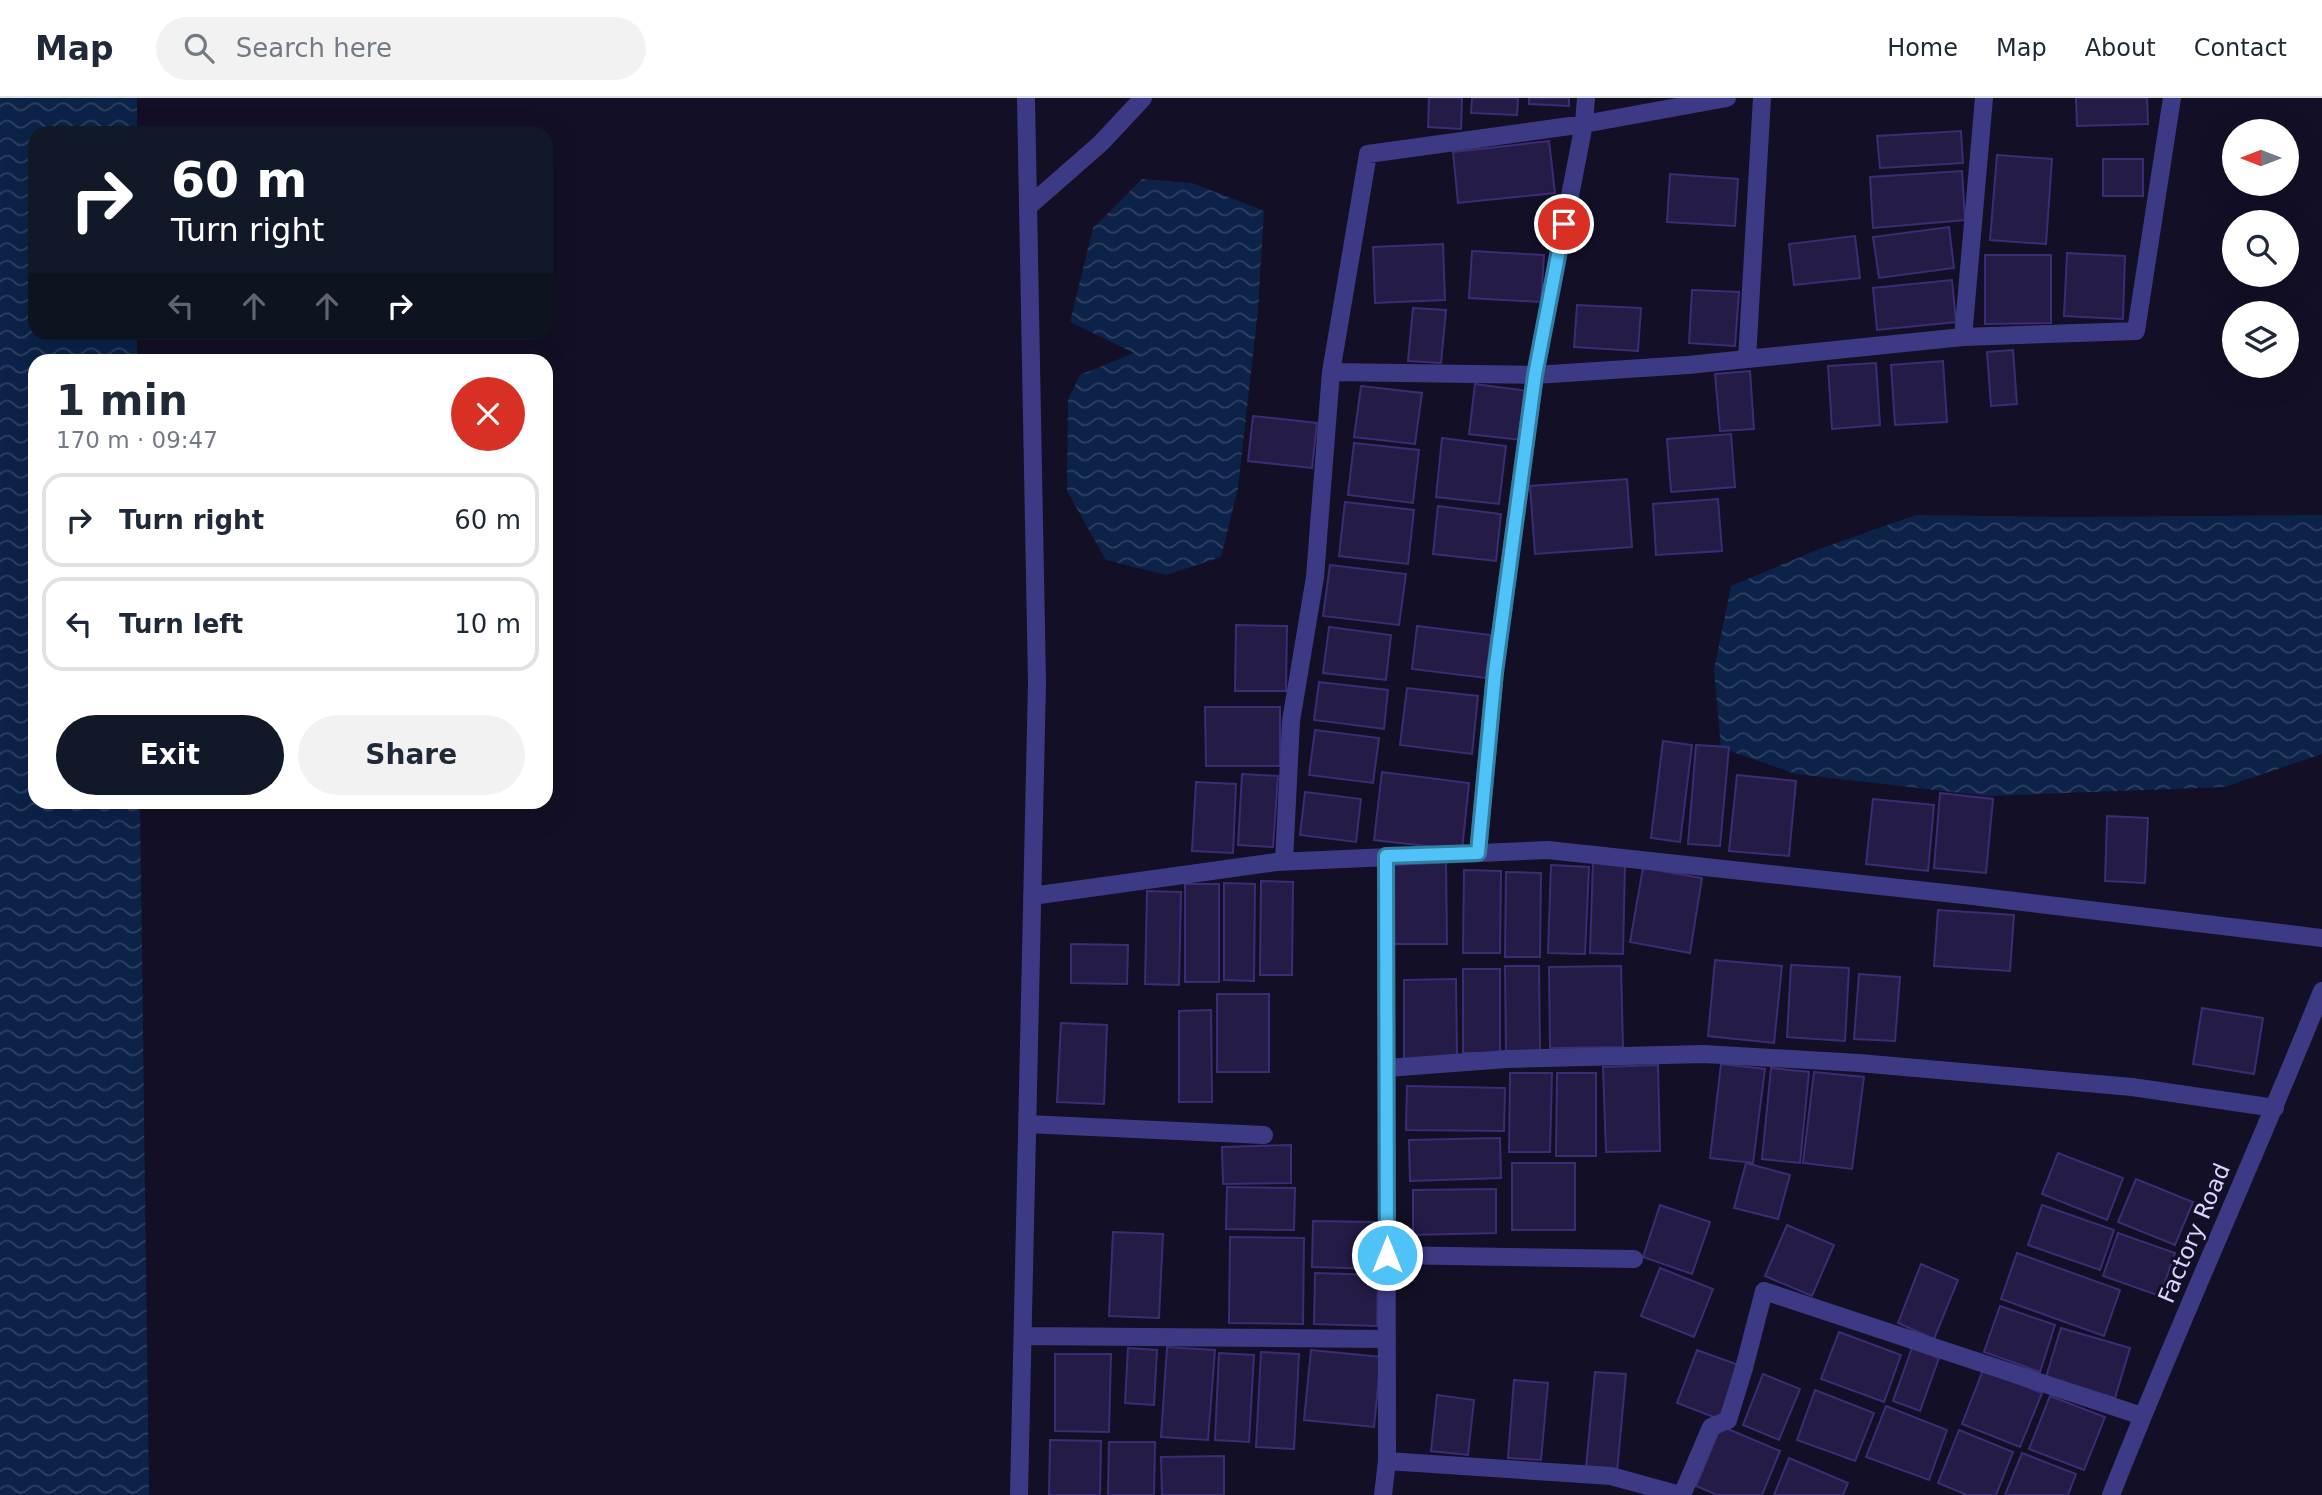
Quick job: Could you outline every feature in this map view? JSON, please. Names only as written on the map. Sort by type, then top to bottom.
[{"type":"street","points":[[1019,1495],[1037,682],[1026,98]]},
{"type":"street","points":[[1028,207],[1101,143],[1143,98]]},
{"type":"street","points":[[1478,853],[1495,672],[1535,375],[1584,124],[1586,98]]},
{"type":"street","points":[[1284,861],[1292,722],[1315,577],[1331,372],[1368,154],[1584,124],[1727,98]]},
{"type":"street","points":[[1746,359],[1762,98]]},
{"type":"street","points":[[1963,337],[1984,98]]},
{"type":"street","points":[[1331,372],[1535,375],[1746,359],[1963,337],[2136,331],[2172,98]]},
{"type":"street","points":[[1032,896],[1284,861],[1548,850],[1973,895],[2322,938]]},
{"type":"street","points":[[1383,1495],[1387,1461],[1386,856]]},
{"type":"street","name":"Factory Road","points":[[2111,1495],[2322,991]]},
{"type":"street","points":[[1387,1068],[1507,1059],[1704,1054],[1859,1063],[2132,1087],[2275,1108]]},
{"type":"street","points":[[1027,1124],[1264,1135]]},
{"type":"street","points":[[1387,1255],[1634,1259]]},
{"type":"street","points":[[1387,1461],[1611,1476],[1681,1495],[1710,1427],[1728,1420],[1764,1291],[2142,1416]]},
{"type":"street","points":[[1023,1336],[1387,1339]]},
{"type":"water","points":[[0,98],[137,98],[137,126],[28,126],[28,340],[137,340],[137,354],[28,354],[28,809],[140,809],[149,1495],[0,1495]]},
{"type":"water","points":[[1142,179],[1192,183],[1264,211],[1258,310],[1238,488],[1221,557],[1166,575],[1106,560],[1067,491],[1068,400],[1080,375],[1134,353],[1070,322],[1093,228]]},
{"type":"water","points":[[1916,515],[2322,515],[2322,754],[2224,787],[1988,796],[1796,774],[1721,748],[1714,670],[1731,586],[1819,549]]},
{"type":"building","points":[[1429,98],[1462,98],[1461,129],[1428,127]]},
{"type":"building","points":[[1472,98],[1518,98],[1517,115],[1471,113]]},
{"type":"building","points":[[1529,98],[1569,98],[1569,106],[1529,104]]},
{"type":"building","points":[[2076,98],[2147,98],[2148,124],[2077,126]]},
{"type":"building","points":[[1961,131],[1963,163],[1880,168],[1877,136]]},
{"type":"building","points":[[1549,141],[1555,193],[1458,203],[1453,152]]},
{"type":"building","points":[[1997,155],[2052,159],[2046,244],[1990,240]]},
{"type":"building","points":[[2103,159],[2143,159],[2143,196],[2103,196]]},
{"type":"building","points":[[1962,171],[1965,220],[1873,228],[1870,177]]},
{"type":"building","points":[[1670,174],[1738,179],[1735,226],[1667,222]]},
{"type":"building","points":[[1949,227],[1954,268],[1879,278],[1873,237]]},
{"type":"building","points":[[1855,236],[1860,278],[1794,285],[1789,244]]},
{"type":"building","points":[[1443,244],[1445,300],[1375,303],[1373,247]]},
{"type":"building","points":[[1472,251],[1544,255],[1541,302],[1469,298]]},
{"type":"building","points":[[2067,253],[2125,256],[2123,319],[2064,316]]},
{"type":"building","points":[[1985,255],[2051,255],[2051,323],[1985,324]]},
{"type":"building","points":[[1952,280],[1956,322],[1877,330],[1873,288]]},
{"type":"building","points":[[1692,290],[1739,292],[1735,346],[1689,343]]},
{"type":"building","points":[[1577,305],[1641,308],[1638,351],[1574,347]]},
{"type":"building","points":[[1413,308],[1446,310],[1441,363],[1408,361]]},
{"type":"building","points":[[2013,350],[2017,404],[1991,406],[1987,352]]},
{"type":"building","points":[[1943,361],[1947,422],[1895,425],[1891,365]]},
{"type":"building","points":[[1876,363],[1880,425],[1832,429],[1828,366]]},
{"type":"building","points":[[1750,371],[1754,429],[1720,431],[1715,374]]},
{"type":"building","points":[[1475,384],[1527,391],[1521,440],[1469,434]]},
{"type":"building","points":[[1361,386],[1422,393],[1415,444],[1354,437]]},
{"type":"building","points":[[1253,416],[1317,423],[1312,468],[1248,461]]},
{"type":"building","points":[[1731,434],[1735,487],[1671,492],[1667,439]]},
{"type":"building","points":[[1442,438],[1506,446],[1499,504],[1436,497]]},
{"type":"building","points":[[1354,443],[1419,450],[1413,503],[1348,495]]},
{"type":"building","points":[[1627,479],[1632,547],[1535,554],[1530,486]]},
{"type":"building","points":[[1718,499],[1722,551],[1656,555],[1653,504]]},
{"type":"building","points":[[1345,502],[1414,510],[1408,564],[1339,556]]},
{"type":"building","points":[[1438,506],[1501,514],[1496,561],[1433,554]]},
{"type":"building","points":[[1330,565],[1406,574],[1399,625],[1323,616]]},
{"type":"building","points":[[1236,625],[1287,626],[1286,691],[1235,691]]},
{"type":"building","points":[[1417,626],[1491,635],[1486,678],[1412,669]]},
{"type":"building","points":[[1329,627],[1391,635],[1386,680],[1323,673]]},
{"type":"building","points":[[1319,682],[1388,690],[1384,729],[1314,720]]},
{"type":"building","points":[[1407,688],[1478,696],[1472,754],[1400,745]]},
{"type":"building","points":[[1205,707],[1280,707],[1280,766],[1206,766]]},
{"type":"building","points":[[1315,730],[1379,738],[1373,783],[1309,775]]},
{"type":"building","points":[[1663,741],[1692,745],[1680,842],[1651,838]]},
{"type":"building","points":[[1696,745],[1729,747],[1720,846],[1688,844]]},
{"type":"building","points":[[1382,772],[1469,783],[1462,850],[1374,840]]},
{"type":"building","points":[[1242,774],[1278,776],[1273,847],[1238,845]]},
{"type":"building","points":[[1737,775],[1796,781],[1789,856],[1729,851]]},
{"type":"building","points":[[1196,782],[1236,784],[1233,853],[1192,851]]},
{"type":"building","points":[[1305,792],[1361,799],[1356,842],[1300,835]]},
{"type":"building","points":[[1940,793],[1993,799],[1986,873],[1934,868]]},
{"type":"building","points":[[1873,799],[1934,805],[1928,871],[1866,864]]},
{"type":"building","points":[[2107,816],[2148,818],[2145,883],[2105,881]]},
{"type":"building","points":[[1446,858],[1447,944],[1393,944],[1389,861]]},
{"type":"building","points":[[1593,862],[1625,862],[1623,954],[1590,953]]},
{"type":"building","points":[[1551,865],[1589,867],[1585,954],[1548,953]]},
{"type":"building","points":[[1643,868],[1702,878],[1690,953],[1630,942]]},
{"type":"building","points":[[1464,870],[1501,871],[1500,953],[1463,953]]},
{"type":"building","points":[[1506,872],[1541,873],[1540,957],[1505,957]]},
{"type":"building","points":[[1261,881],[1293,882],[1292,975],[1260,975]]},
{"type":"building","points":[[1224,883],[1255,884],[1254,981],[1224,980]]},
{"type":"building","points":[[1185,884],[1219,884],[1219,982],[1185,982]]},
{"type":"building","points":[[1147,891],[1181,892],[1179,985],[1145,984]]},
{"type":"building","points":[[1938,910],[2014,915],[2010,971],[1934,966]]},
{"type":"building","points":[[1071,944],[1128,945],[1127,984],[1071,983]]},
{"type":"building","points":[[1715,960],[1782,966],[1774,1043],[1708,1036]]},
{"type":"building","points":[[1791,965],[1849,968],[1845,1041],[1787,1037]]},
{"type":"building","points":[[1505,966],[1539,966],[1540,1053],[1506,1053]]},
{"type":"building","points":[[1621,966],[1623,1047],[1550,1048],[1549,967]]},
{"type":"building","points":[[1463,969],[1500,969],[1500,1053],[1463,1053]]},
{"type":"building","points":[[1859,974],[1900,977],[1895,1041],[1854,1039]]},
{"type":"building","points":[[1456,979],[1457,1059],[1404,1059],[1404,980]]},
{"type":"building","points":[[1217,994],[1269,994],[1269,1072],[1217,1072]]},
{"type":"building","points":[[2202,1008],[2263,1018],[2254,1074],[2193,1064]]},
{"type":"building","points":[[1211,1010],[1212,1102],[1179,1102],[1179,1011]]},
{"type":"building","points":[[1061,1023],[1107,1025],[1104,1104],[1057,1102]]},
{"type":"building","points":[[1721,1064],[1765,1069],[1753,1163],[1710,1158]]},
{"type":"building","points":[[1658,1065],[1660,1151],[1606,1152],[1603,1067]]},
{"type":"building","points":[[1771,1068],[1809,1072],[1800,1163],[1762,1159]]},
{"type":"building","points":[[1814,1072],[1864,1077],[1852,1169],[1803,1163]]},
{"type":"building","points":[[1510,1073],[1552,1073],[1550,1152],[1509,1152]]},
{"type":"building","points":[[1557,1073],[1596,1073],[1596,1156],[1556,1156]]},
{"type":"building","points":[[1407,1086],[1505,1088],[1504,1131],[1406,1130]]},
{"type":"building","points":[[1500,1138],[1501,1178],[1410,1181],[1409,1140]]},
{"type":"building","points":[[1291,1145],[1291,1183],[1223,1184],[1222,1147]]},
{"type":"building","points":[[2058,1153],[2123,1178],[2107,1220],[2042,1194]]},
{"type":"building","points":[[1512,1163],[1575,1163],[1575,1230],[1512,1230]]},
{"type":"building","points":[[1746,1163],[1790,1175],[1778,1219],[1734,1208]]},
{"type":"building","points":[[2136,1179],[2193,1202],[2175,1245],[2118,1222]]},
{"type":"building","points":[[1227,1187],[1295,1188],[1294,1230],[1226,1229]]},
{"type":"building","points":[[1496,1189],[1496,1233],[1413,1235],[1413,1190]]},
{"type":"building","points":[[1660,1205],[1710,1222],[1692,1274],[1643,1257]]},
{"type":"building","points":[[2042,1205],[2114,1230],[2100,1270],[2028,1245]]},
{"type":"building","points":[[1313,1221],[1379,1222],[1379,1269],[1312,1267]]},
{"type":"building","points":[[1787,1225],[1834,1245],[1812,1296],[1765,1276]]},
{"type":"building","points":[[1113,1232],[1163,1234],[1159,1318],[1109,1316]]},
{"type":"building","points":[[2118,1233],[2175,1253],[2160,1296],[2103,1276]]},
{"type":"building","points":[[1230,1237],[1304,1238],[1303,1324],[1229,1323]]},
{"type":"building","points":[[2017,1253],[2120,1290],[2104,1336],[2001,1299]]},
{"type":"building","points":[[1921,1264],[1958,1280],[1934,1339],[1898,1323]]},
{"type":"building","points":[[1660,1268],[1713,1289],[1694,1337],[1641,1316]]},
{"type":"building","points":[[1315,1273],[1378,1275],[1377,1326],[1314,1324]]},
{"type":"building","points":[[2000,1306],[2055,1325],[2040,1372],[1984,1352]]},
{"type":"building","points":[[2061,1328],[2130,1348],[2115,1398],[2046,1377]]},
{"type":"building","points":[[1839,1332],[1901,1355],[1884,1402],[1821,1379]]},
{"type":"building","points":[[1167,1347],[1215,1350],[1208,1440],[1161,1437]]},
{"type":"building","points":[[1128,1348],[1157,1350],[1154,1405],[1125,1403]]},
{"type":"building","points":[[1912,1348],[1939,1358],[1920,1411],[1893,1401]]},
{"type":"building","points":[[1311,1350],[1381,1357],[1374,1427],[1304,1420]]},
{"type":"building","points":[[1697,1350],[1739,1365],[1719,1419],[1677,1403]]},
{"type":"building","points":[[1261,1352],[1299,1354],[1294,1449],[1256,1447]]},
{"type":"building","points":[[1219,1353],[1254,1355],[1249,1442],[1215,1440]]},
{"type":"building","points":[[1055,1354],[1111,1354],[1109,1432],[1055,1431]]},
{"type":"building","points":[[1983,1370],[2042,1393],[2020,1447],[1962,1424]]},
{"type":"building","points":[[1595,1372],[1626,1374],[1617,1472],[1586,1468]]},
{"type":"building","points":[[1763,1374],[1800,1389],[1779,1440],[1743,1425]]},
{"type":"building","points":[[1514,1380],[1548,1383],[1541,1460],[1508,1458]]},
{"type":"building","points":[[1815,1390],[1874,1413],[1855,1461],[1797,1440]]},
{"type":"building","points":[[1437,1395],[1474,1400],[1468,1455],[1431,1451]]},
{"type":"building","points":[[2050,1396],[2105,1417],[2084,1470],[2029,1449]]},
{"type":"building","points":[[1886,1406],[1947,1430],[1929,1480],[1866,1457]]},
{"type":"building","points":[[1721,1426],[1780,1451],[1762,1495],[1717,1495],[1696,1486]]},
{"type":"building","points":[[1959,1430],[2013,1452],[1996,1495],[1967,1495],[1938,1483]]},
{"type":"building","points":[[1050,1440],[1101,1441],[1100,1495],[1049,1495]]},
{"type":"building","points":[[1109,1442],[1155,1442],[1154,1495],[1108,1495]]},
{"type":"building","points":[[2022,1453],[2076,1474],[2068,1495],[2005,1495]]},
{"type":"building","points":[[1224,1456],[1224,1495],[1162,1495],[1161,1457]]},
{"type":"building","points":[[1789,1458],[1848,1483],[1843,1495],[1774,1495]]},
{"type":"route","points":[[1387,1255],[1386,856],[1478,853],[1495,672],[1535,375],[1564,224]]}]
